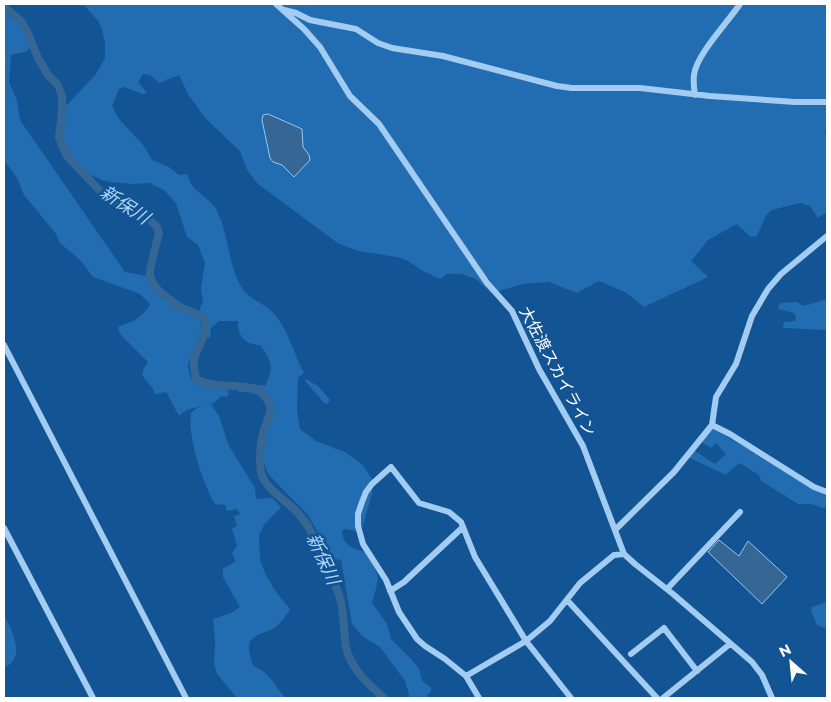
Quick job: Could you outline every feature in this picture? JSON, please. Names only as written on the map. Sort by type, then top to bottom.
[{"type":"street","name":"大佐渡スカイライン","points":[[276,4],[320,47],[350,96],[379,124],[487,283],[512,310],[539,369],[583,446],[624,554],[667,588],[758,668],[772,698]]},
{"type":"street","points":[[695,95],[693,76],[695,69],[711,43],[740,4]]},
{"type":"street","points":[[283,10],[296,13],[310,20],[356,29],[378,43],[392,48],[443,56],[557,86],[572,88],[640,88],[695,95],[795,102],[827,102]]},
{"type":"street","points":[[615,530],[674,472],[712,425],[716,397],[736,364],[758,303],[776,278],[827,236]]},
{"type":"street","points":[[4,345],[186,698]]},
{"type":"street","points":[[712,425],[730,434],[814,487],[827,492]]},
{"type":"street","points":[[479,698],[466,676],[417,639],[399,612],[386,580],[363,544],[358,526],[358,514],[366,492],[391,467],[419,502],[449,512],[460,522],[475,556],[526,641],[571,698]]},
{"type":"street","points":[[667,588],[740,512]]},
{"type":"street","points":[[390,591],[404,582],[463,527]]},
{"type":"street","points":[[4,528],[93,698]]},
{"type":"street","points":[[466,676],[526,641],[550,621],[580,583],[614,555],[624,554]]},
{"type":"street","points":[[567,600],[656,698]]},
{"type":"street","points":[[631,654],[664,628],[697,671]]},
{"type":"street","points":[[663,698],[730,644]]},
{"type":"shaded area","points":[[83,4],[827,4],[827,123],[825,134],[827,136],[827,212],[818,218],[810,206],[800,203],[772,210],[766,215],[757,236],[751,237],[737,224],[708,240],[691,261],[708,277],[644,307],[625,292],[599,281],[577,293],[549,282],[523,284],[491,293],[476,279],[461,274],[447,274],[440,279],[397,257],[359,251],[339,244],[258,184],[247,170],[240,151],[205,118],[188,94],[179,75],[159,83],[150,75],[143,74],[138,82],[147,93],[143,94],[124,87],[119,89],[112,106],[119,119],[144,146],[152,160],[169,167],[179,175],[187,174],[194,188],[214,206],[220,218],[236,277],[241,286],[248,295],[271,311],[288,336],[304,373],[298,378],[297,412],[300,429],[316,441],[345,452],[362,464],[372,479],[372,494],[361,532],[345,529],[342,531],[343,536],[349,546],[365,552],[374,567],[378,581],[372,603],[387,624],[391,639],[419,669],[422,681],[431,687],[431,692],[426,698],[410,698],[405,681],[380,647],[362,636],[352,624],[341,560],[335,559],[329,562],[320,536],[308,515],[268,474],[259,449],[259,434],[269,412],[261,398],[250,392],[239,392],[238,387],[242,383],[265,386],[271,369],[269,360],[260,345],[255,345],[243,339],[239,331],[238,321],[219,321],[211,328],[210,338],[206,337],[205,318],[200,313],[203,302],[201,288],[205,263],[198,245],[187,237],[176,203],[164,190],[149,183],[110,182],[89,174],[68,153],[63,143],[61,135],[66,106],[96,74],[105,58],[105,43],[102,29],[99,22]]},
{"type":"shaded area","points":[[4,12],[24,29],[30,43],[28,51],[11,55],[9,82],[17,100],[20,120],[125,272],[146,276],[166,299],[185,313],[200,320],[201,331],[188,364],[189,373],[192,380],[199,385],[213,388],[225,386],[229,393],[227,397],[221,396],[213,403],[189,409],[179,416],[166,392],[155,394],[143,376],[144,368],[148,362],[121,335],[118,329],[119,326],[133,321],[141,315],[150,304],[140,294],[93,277],[80,260],[60,243],[56,234],[24,195],[17,178],[4,160]]},
{"type":"shaded area","points":[[268,114],[302,129],[303,147],[310,160],[294,177],[282,165],[273,162],[270,158],[262,120],[263,115]]},
{"type":"shaded area","points":[[827,299],[827,330],[783,328],[784,322],[795,321],[796,317],[794,313],[778,309],[780,303],[797,302],[803,306]]},
{"type":"shaded area","points":[[306,379],[318,386],[330,400],[327,404],[306,382]]},
{"type":"shaded area","points":[[211,404],[219,416],[229,446],[255,488],[256,499],[272,498],[281,507],[264,525],[259,535],[260,560],[276,592],[290,609],[277,626],[252,639],[249,648],[253,666],[264,672],[286,698],[237,698],[217,674],[214,664],[213,619],[231,613],[240,607],[223,577],[223,569],[236,561],[232,553],[237,546],[232,528],[237,526],[234,516],[240,514],[237,509],[227,511],[225,505],[215,504],[210,496],[197,460],[191,434],[191,413],[197,408]]},
{"type":"shaded area","points":[[712,428],[822,492],[826,496],[827,507],[822,508],[811,504],[798,504],[761,481],[759,475],[739,463],[726,475],[688,457],[693,451],[715,464],[726,454],[716,443],[711,448],[701,442]]},
{"type":"shaded area","points":[[719,540],[739,556],[748,541],[787,577],[762,604],[708,552]]},
{"type":"shaded area","points":[[827,602],[827,629],[817,625],[811,611],[812,607]]},
{"type":"shaded area","points":[[4,616],[14,636],[16,651],[15,658],[4,667]]},
{"type":"waterway","name":"新保川","points":[[4,7],[20,20],[27,31],[38,58],[48,75],[58,85],[62,96],[59,137],[66,155],[102,193],[147,217],[157,227],[159,233],[151,267],[151,280],[158,290],[182,308],[199,315],[205,324],[204,334],[194,360],[196,379],[210,384],[259,390],[268,401],[271,409],[260,451],[261,472],[266,483],[298,513],[309,529],[339,595],[348,655],[361,676],[384,698]]}]
